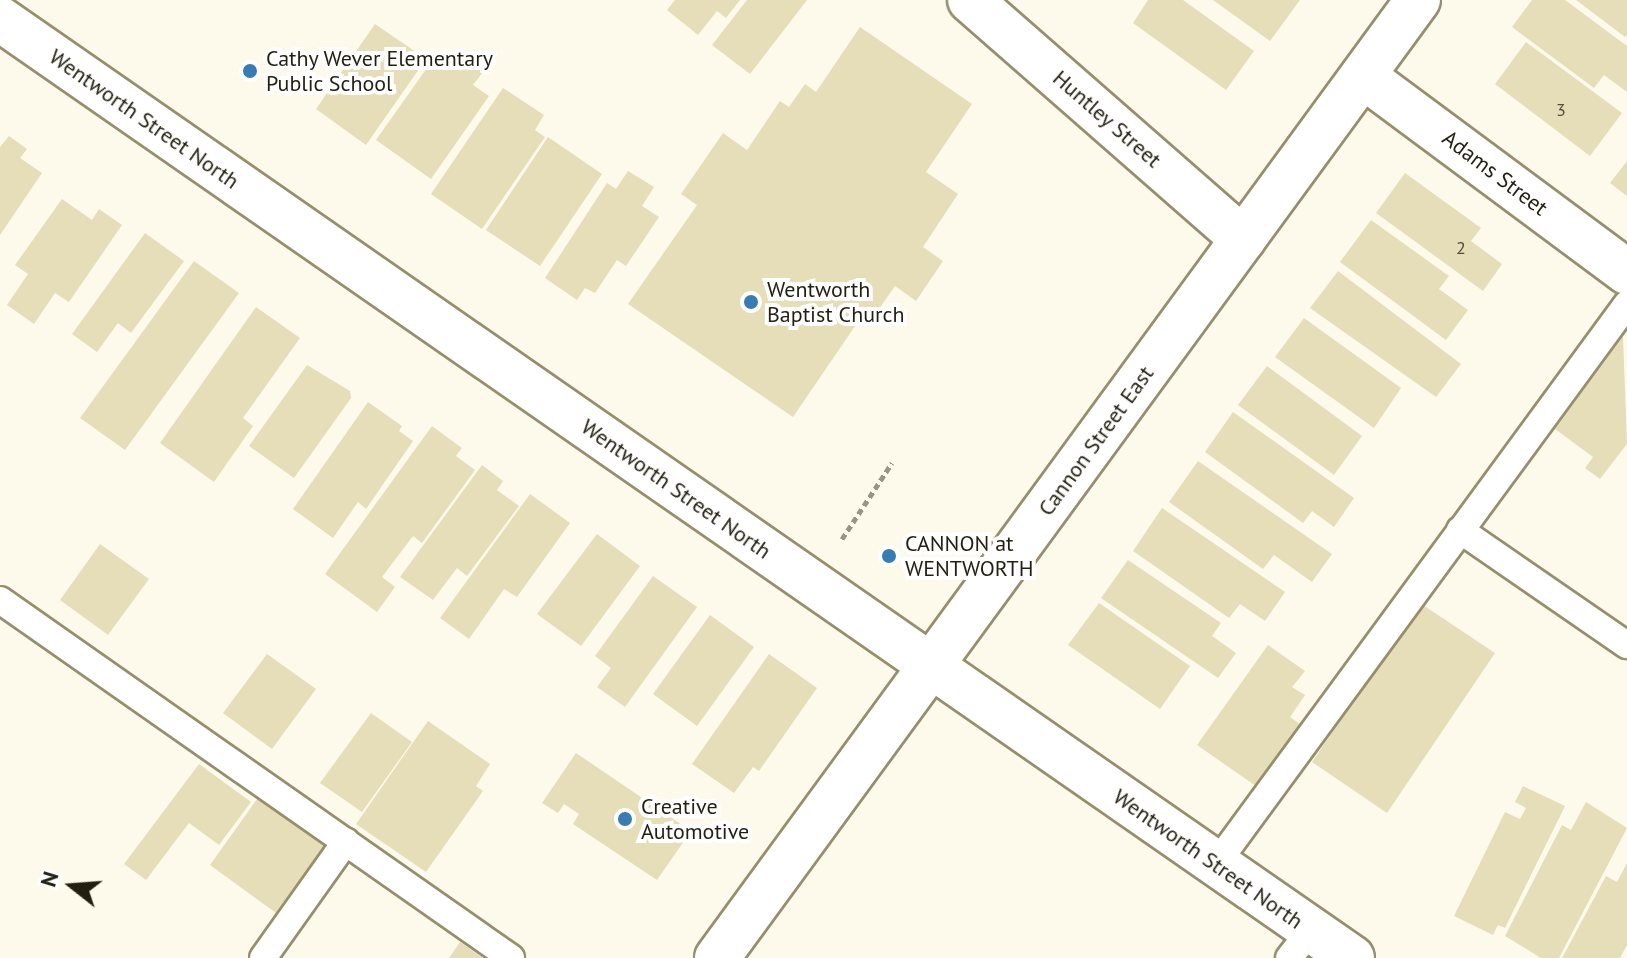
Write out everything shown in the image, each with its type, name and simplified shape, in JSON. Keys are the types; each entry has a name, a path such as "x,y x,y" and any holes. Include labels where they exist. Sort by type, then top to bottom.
{"main road":[{"name":"Huntley Street","path":"970,0 1243,239"},
{"name":"Cannon Street East","path":"717,958 1418,0"},
{"name":"Wentworth Street North","path":"0,19 1216,864 1300,944 1352,958"},
{"name":"Adams Street","path":"1363,76 1627,272"}],"lane":[{"path":"1216,864 1627,304"},
{"path":"1460,530 1627,645"},
{"path":"0,600 511,958"},
{"path":"263,958 346,841"}],"path":[{"path":"812,583 892,463"}],"building":[{"path":"675,0 740,0 726,18 717,11 698,35 667,10"},
{"path":"747,0 807,0 750,74 712,45"},
{"path":"1148,0 1183,0 1254,51 1226,90 1133,23"},
{"path":"1213,0 1300,0 1270,41"},
{"path":"1532,0 1565,0 1627,46 1627,92 1604,75 1594,88 1512,27"},
{"path":"1576,0 1627,0 1627,35 1625,37"},
{"path":"375,24 426,59 366,145 316,109"},
{"path":"860,27 972,104 926,172 958,194 923,247 943,261 916,301 895,286 874,316 866,310 793,417 628,304 697,205 681,194 723,133 747,150 780,101 789,107 805,84 816,92"},
{"path":"1526,42 1622,113 1590,156 1495,84"},
{"path":"460,55 483,72 473,85 489,96 431,179 376,140 434,58 451,70"},
{"path":"503,88 544,115 535,130 545,137 482,229 431,194"},
{"path":"9,136 27,149 20,158 42,173 0,235 0,147"},
{"path":"548,137 602,174 540,266 486,230"},
{"path":"1627,161 1627,196 1610,183"},
{"path":"628,171 654,187 642,206 659,217 626,266 617,260 595,293 585,288 577,300 545,278 607,183 616,189"},
{"path":"1405,173 1481,228 1471,241 1502,264 1483,291 1376,213"},
{"path":"62,199 92,220 99,209 122,225 69,302 55,293 34,324 7,305 28,274 15,265"},
{"path":"1371,220 1449,276 1439,289 1468,310 1446,340 1340,262"},
{"path":"145,233 184,261 131,333 118,323 97,352 72,334"},
{"path":"194,261 239,293 125,450 80,418"},
{"path":"1338,271 1461,364 1436,397 1310,308"},
{"path":"256,307 300,338 243,418 253,426 214,482 160,443"},
{"path":"1304,318 1401,388 1374,428 1275,357"},
{"path":"1623,336 1627,444 1600,479 1585,468 1593,457 1555,429"},
{"path":"307,365 350,391 351,398 294,478 249,446"},
{"path":"1267,366 1362,436 1334,475 1238,405"},
{"path":"368,402 402,426 399,431 413,441 366,509 358,502 333,538 293,509"},
{"path":"1233,412 1354,498 1334,527 1312,511 1303,523 1205,452"},
{"path":"432,426 462,448 456,456 475,470 422,543 413,536 382,577 395,587 377,612 325,574"},
{"path":"1198,461 1332,554 1312,582 1274,555 1263,569 1169,502"},
{"path":"482,465 503,481 497,490 519,506 467,576 457,568 433,600 400,577"},
{"path":"530,494 570,523 517,597 504,589 469,639 440,618"},
{"path":"1162,508 1285,592 1265,621 1240,604 1229,618 1133,551"},
{"path":"597,534 640,566 581,646 537,614"},
{"path":"100,544 149,579 108,635 60,600"},
{"path":"1128,560 1221,623 1212,636 1236,653 1218,678 1101,598"},
{"path":"653,576 697,607 625,707 597,687 611,668 595,656"},
{"path":"1099,603 1190,666 1160,709 1068,645"},
{"path":"1420,603 1495,653 1387,813 1312,762"},
{"path":"710,615 754,647 697,726 653,694"},
{"path":"1268,645 1305,671 1292,687 1305,695 1290,717 1307,729 1263,791 1197,745"},
{"path":"267,654 316,689 272,749 223,713"},
{"path":"769,654 817,688 759,771 753,767 734,793 692,764"},
{"path":"371,713 412,742 362,812 320,783"},
{"path":"428,721 490,764 476,786 483,791 426,872 356,824"},
{"name":"Creative Automotive","path":"576,753 691,831 657,880 573,824 579,814 564,804 558,813 542,803"},
{"path":"199,764 251,802 219,845 189,823 146,880 124,864"},
{"path":"1523,786 1565,806 1505,928 1498,925 1493,935 1454,916 1505,812 1520,819 1526,808 1515,802"},
{"path":"260,795 327,844 276,913 210,865"},
{"path":"1586,802 1627,828 1559,958 1541,958 1505,936 1562,825 1571,830"},
{"path":"1627,863 1627,945 1620,958 1562,958 1606,876 1617,882"},
{"path":"460,942 483,958 449,958"}],"place":[{"name":"Cathy Wever Elementary Public School","path":"250,71"},
{"name":"Wentworth Baptist Church","path":"751,302"},
{"name":"CANNON at WENTWORTH","path":"889,556"},
{"name":"Creative Automotive","path":"625,819"}]}
